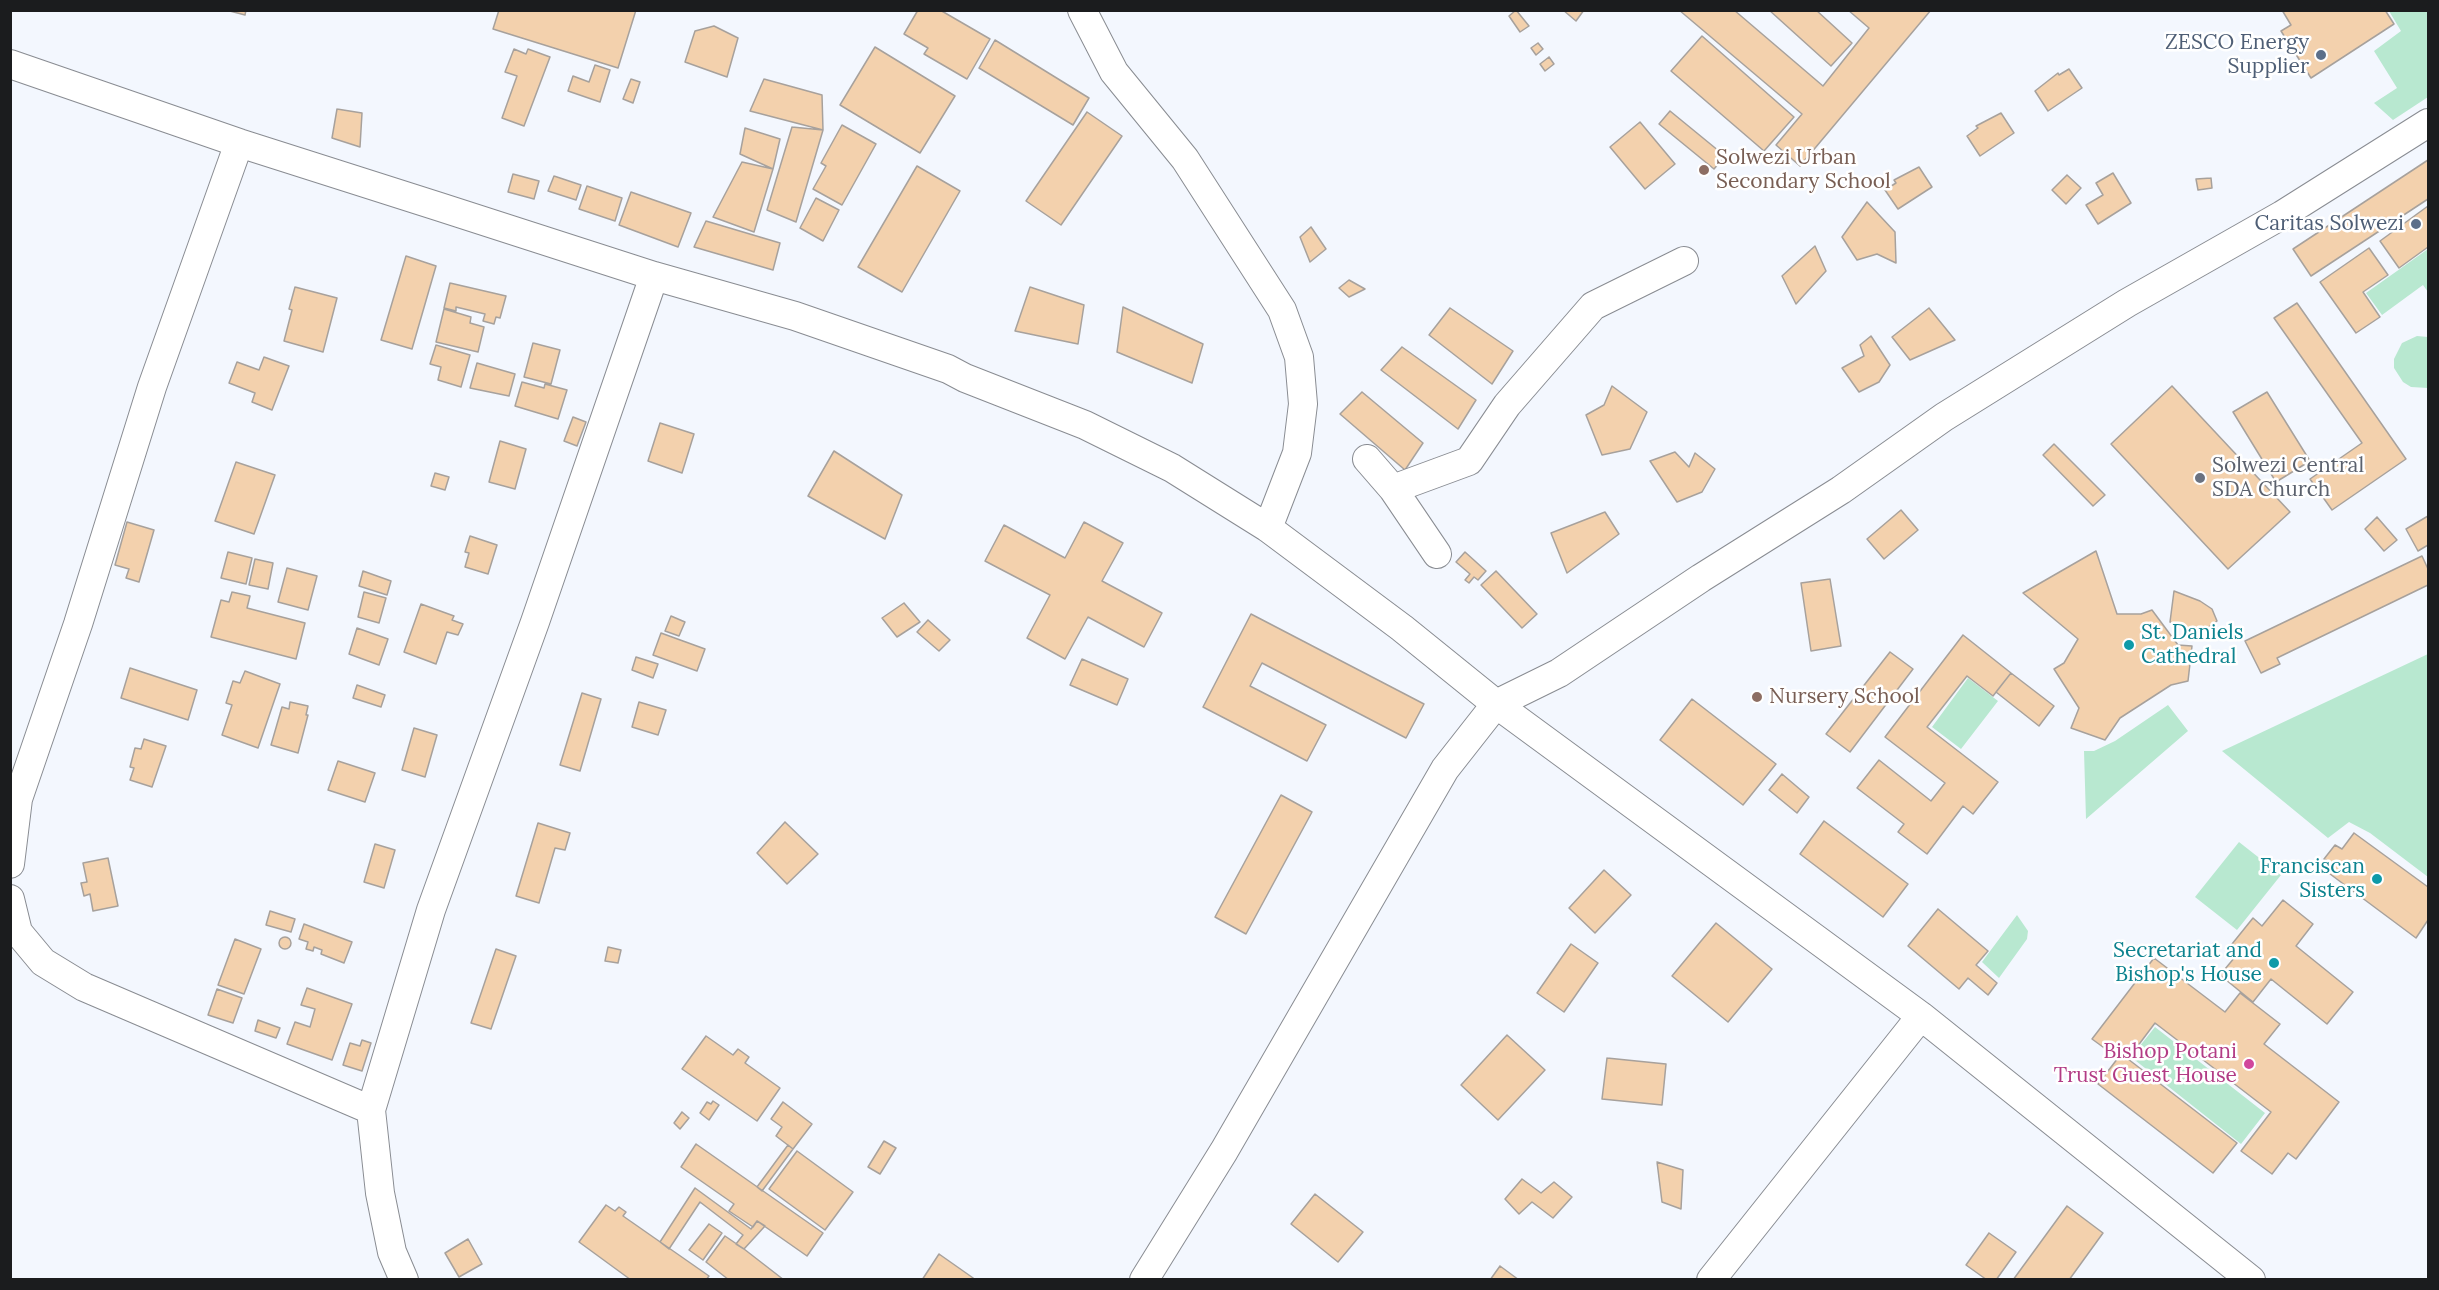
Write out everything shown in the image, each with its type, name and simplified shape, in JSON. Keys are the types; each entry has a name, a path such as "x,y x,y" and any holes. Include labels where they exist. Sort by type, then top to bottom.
{"street":[{"path":"1082,10 1114,72 1185,159 1282,310 1299,357 1303,404 1297,453 1268,528"},
{"path":"10,64 239,143 654,276 795,316 948,369 965,378 1085,425 1172,468 1268,528 1402,628 1496,704 1921,1016 2251,1280"},
{"path":"1144,1280 1224,1151 1445,769 1496,704 1559,673 1701,578 1841,490 1944,417 2127,303 2282,215 2428,123"},
{"path":"10,864 18,799 78,624 152,387 239,143"},
{"path":"1393,489 1469,461 1507,405 1593,306 1684,261"},
{"path":"404,1280 392,1252 380,1193 371,1110 431,910 535,622 654,276"},
{"path":"1367,459 1393,489 1437,554"},
{"path":"10,899 18,932 43,962 84,987 371,1110"},
{"path":"1711,1280 1921,1016"}],"green space":[{"path":"2389,11 2428,11 2428,97 2393,120 2374,103 2397,88 2374,51 2401,31"},
{"path":"2428,249 2428,292 2423,285 2382,315 2366,293"},
{"path":"2417,336 2428,337 2428,388 2411,387 2403,382 2394,368 2394,359 2402,343"},
{"path":"2428,654 2428,877 2370,833 2349,822 2328,838 2222,751"},
{"path":"1968,678 1998,701 1961,749 1932,727"},
{"path":"2168,705 2188,731 2086,819 2084,751 2094,751 2115,741"},
{"path":"2239,842 2281,875 2237,930 2195,897"},
{"path":"2017,915 2028,931 2027,939 1999,978 1982,962"},
{"path":"2155,1027 2265,1113 2241,1144 2131,1057"}],"building":[{"path":"226,10 246,10 245,15"},
{"path":"499,10 636,10 618,68 493,29"},
{"path":"918,10 940,10 990,39 967,79 924,54 928,48 904,34"},
{"path":"1516,10 1529,26 1520,32 1509,16"},
{"path":"1563,10 1584,10 1576,21"},
{"path":"1679,10 1734,10 1823,86 1869,28 1848,10 1931,10 1800,166 1776,145 1802,114"},
{"path":"1769,10 1816,10 1852,43 1831,66"},
{"name":"ZESCO Energy Supplier","path":"2282,10 2385,10 2394,24 2311,78 2281,31 2291,25"},
{"path":"714,26 738,38 727,77 685,62 695,31"},
{"path":"1702,36 1794,117 1764,151 1671,71"},
{"path":"995,40 1089,98 1073,125 979,68"},
{"path":"1538,43 1543,49 1536,55 1531,48"},
{"path":"875,47 955,96 920,153 840,105"},
{"path":"514,49 526,54 528,49 550,57 524,126 502,118 517,76 505,72"},
{"path":"1549,57 1554,64 1545,71 1540,64"},
{"path":"595,65 610,70 600,102 568,91 573,76 589,82"},
{"path":"2069,69 2082,88 2048,111 2035,91 2058,73 2059,75"},
{"path":"631,79 640,82 633,103 623,99"},
{"path":"764,79 822,95 823,130 750,111"},
{"path":"337,109 362,113 360,147 332,138"},
{"path":"1670,111 1725,156 1714,169 1659,124"},
{"path":"1087,112 1122,136 1061,225 1026,201"},
{"path":"2001,113 2014,133 1980,156 1967,136 1978,128 1976,126"},
{"path":"1640,122 1675,164 1645,189 1610,147"},
{"path":"842,125 876,144 842,205 813,189 826,166 821,163"},
{"path":"792,127 823,130 796,222 767,210"},
{"path":"745,128 780,139 773,169 740,154"},
{"path":"2428,160 2428,199 2311,276 2293,249"},
{"path":"742,162 773,169 754,232 713,217"},
{"path":"917,166 960,191 902,292 858,267"},
{"path":"1919,167 1932,187 1898,209 1885,190 1896,183 1894,180"},
{"path":"2113,173 2131,203 2098,224 2086,205 2103,195 2096,183"},
{"path":"513,174 539,181 534,199 508,192"},
{"path":"2067,175 2081,188 2066,204 2052,190"},
{"path":"554,176 581,185 576,200 548,191"},
{"path":"2211,178 2212,188 2198,190 2196,179"},
{"path":"587,186 622,198 615,221 579,209"},
{"path":"631,192 691,213 678,247 619,225"},
{"path":"816,198 839,210 823,241 800,228"},
{"path":"1867,202 1895,232 1896,263 1877,254 1857,260 1842,237"},
{"name":"Caritas Solwezi","path":"2428,206 2428,247 2399,268 2380,241"},
{"path":"706,221 780,243 773,270 694,247"},
{"path":"1311,227 1326,249 1310,262 1300,237"},
{"path":"1815,246 1826,271 1796,304 1782,276"},
{"path":"2369,248 2388,275 2363,292 2380,317 2356,333 2320,282"},
{"path":"406,256 436,266 412,349 381,340"},
{"path":"1349,280 1365,289 1349,297 1339,288"},
{"path":"450,283 506,296 500,318 496,317 494,324 483,321 485,314 456,307 456,311 444,308"},
{"path":"295,287 337,298 323,352 284,341"},
{"path":"1030,287 1084,305 1078,344 1015,331"},
{"path":"2297,303 2406,459 2332,510 2310,479 2362,443 2274,318"},
{"path":"1123,307 1203,344 1192,383 1117,352"},
{"path":"1450,308 1513,351 1492,384 1429,335"},
{"path":"1929,308 1955,340 1910,360 1892,337"},
{"path":"444,309 471,317 470,323 484,327 478,352 436,342"},
{"path":"1871,336 1890,365 1879,382 1859,392 1842,368 1864,356 1860,345"},
{"path":"533,343 560,350 551,384 524,377"},
{"path":"436,345 470,355 461,387 438,380 441,367 430,364"},
{"path":"1402,347 1476,400 1458,429 1381,370"},
{"path":"264,357 289,366 272,410 252,402 255,393 229,383 237,362 259,370"},
{"path":"477,363 515,374 509,396 470,388"},
{"path":"522,382 544,388 545,384 567,390 558,419 515,406"},
{"path":"1612,386 1647,412 1630,449 1602,455 1586,415 1604,405"},
{"name":"Solwezi Central SDA Church","path":"2172,386 2290,512 2228,569 2111,444"},
{"path":"1362,392 1423,443 1405,470 1340,414"},
{"path":"2267,392 2310,461 2276,482 2233,412"},
{"path":"573,417 586,422 577,446 564,441"},
{"path":"660,423 694,434 682,473 648,461"},
{"path":"500,441 526,449 515,489 489,482"},
{"path":"2054,444 2105,495 2093,506 2043,455"},
{"path":"834,451 902,495 885,539 808,496"},
{"path":"1675,452 1689,467 1695,453 1715,469 1702,492 1677,502 1650,461"},
{"path":"236,462 275,475 254,534 215,521"},
{"path":"435,473 449,477 445,490 431,486"},
{"path":"1901,510 1918,530 1884,559 1867,539"},
{"path":"1605,512 1619,534 1567,573 1551,533"},
{"path":"2428,516 2428,545 2418,551 2406,529"},
{"path":"2377,517 2397,540 2384,551 2365,529"},
{"path":"127,522 154,530 139,582 126,578 129,569 115,565"},
{"path":"1084,522 1123,543 1102,581 1162,613 1144,647 1088,617 1065,659 1027,638 1050,595 985,561 1004,525 1065,558"},
{"path":"470,536 497,545 488,574 465,567 469,553 465,552"},
{"name":"St. Daniels Cathedral","path":"2096,551 2117,614 2141,614 2152,610 2178,645 2192,646 2188,681 2171,685 2120,718 2105,740 2071,728 2079,708 2054,669 2064,663 2078,639 2023,593"},
{"path":"228,552 252,558 246,584 221,578"},
{"path":"1465,552 1486,571 1478,580 1474,577 1469,583 1465,580 1470,574 1456,562"},
{"path":"2422,556 2428,569 2428,585 2277,658 2280,664 2261,673 2245,641"},
{"path":"255,559 273,563 268,589 249,585"},
{"path":"287,568 317,576 308,610 278,602"},
{"path":"363,571 391,581 387,595 359,586"},
{"path":"1496,571 1537,614 1522,628 1481,585"},
{"path":"1830,579 1841,646 1811,651 1801,583"},
{"path":"2174,591 2200,601 2212,609 2217,621 2199,634 2170,622"},
{"path":"232,592 250,596 247,608 305,623 296,659 211,637 221,600 229,602"},
{"path":"364,592 386,598 379,623 358,617"},
{"path":"904,603 920,622 897,637 882,618"},
{"path":"421,604 454,616 452,620 463,624 458,635 447,632 436,664 404,652"},
{"path":"1251,614 1424,704 1406,738 1262,663 1250,686 1326,725 1307,761 1203,707"},
{"path":"671,616 685,622 679,636 665,631"},
{"path":"928,620 950,640 939,651 917,632"},
{"path":"357,628 388,639 379,665 349,654"},
{"path":"661,633 705,649 697,671 653,655"},
{"path":"1963,635 2011,673 1993,696 1967,676 1927,727 1998,782 1973,814 1963,806 1927,854 1898,832 1904,824 1857,788 1879,760 1931,801 1945,783 1885,737"},
{"path":"1890,652 1913,669 1850,752 1826,734"},
{"path":"636,657 658,664 653,678 632,670"},
{"path":"1082,659 1128,679 1117,705 1070,685"},
{"path":"130,668 197,690 188,720 121,698"},
{"path":"245,671 280,684 258,748 222,735 232,705 226,703 233,681 240,683"},
{"path":"2011,673 2054,706 2039,726 1996,692"},
{"path":"357,685 385,695 381,707 353,698"},
{"path":"582,693 601,699 580,771 560,765"},
{"path":"1692,699 1776,764 1743,805 1660,740"},
{"path":"290,702 308,706 306,715 308,715 298,753 271,745 282,707 289,709"},
{"path":"639,702 666,710 658,735 632,727"},
{"path":"414,728 437,735 425,777 402,770"},
{"path":"144,739 166,746 152,787 130,780 134,768 130,767 135,748 141,749"},
{"path":"338,761 375,773 365,802 328,790"},
{"path":"1782,774 1809,797 1797,813 1769,790"},
{"path":"1281,795 1312,812 1246,934 1215,917"},
{"path":"1824,821 1908,884 1883,917 1800,854"},
{"path":"785,822 818,854 787,884 757,853"},
{"path":"538,823 570,833 565,850 555,848 539,903 516,896"},
{"name":"Franciscan Sisters","path":"2354,833 2428,887 2428,920 2416,938 2326,871 2332,864 2324,859 2335,845 2342,849"},
{"path":"375,844 395,850 384,888 364,882"},
{"path":"108,858 118,906 93,911 90,894 84,896 81,883 87,882 83,863"},
{"path":"1604,870 1631,895 1595,933 1569,908"},
{"name":"Secretariat and Bishop's House","path":"2283,900 2313,924 2296,946 2353,992 2327,1024 2271,979 2253,1002 2220,975 2240,951 2232,944 2253,918 2262,926"},
{"path":"1938,909 1988,951 1976,965 1997,983 1988,995 1968,978 1959,989 1908,946"},
{"path":"270,911 295,919 291,932 266,925"},
{"path":"1716,923 1772,969 1728,1022 1672,976"},
{"path":"304,924 352,942 344,963 321,954 322,950 314,947 313,951 306,949 308,942 299,939"},
{"path":"287,937 291,943 287,949 283,949 279,941"},
{"path":"235,939 261,949 244,994 218,985"},
{"path":"1571,944 1598,963 1564,1012 1537,993"},
{"path":"608,947 621,950 618,963 605,961"},
{"path":"496,949 516,956 491,1029 471,1023"},
{"name":"Bishop Potani Trust Guest House","path":"2154,958 2225,1012 2240,993 2280,1024 2264,1044 2339,1102 2296,1159 2288,1153 2272,1174 2241,1151 2271,1112 2155,1023 2128,1059 2237,1143 2213,1173 2098,1084 2118,1058 2092,1039"},
{"path":"307,988 352,1004 332,1060 287,1044 295,1022 310,1027 315,1009 301,1005"},
{"path":"217,989 242,998 233,1023 208,1015"},
{"path":"258,1020 280,1028 276,1038 255,1031"},
{"path":"1507,1035 1545,1070 1498,1120 1461,1085"},
{"path":"706,1036 733,1055 738,1049 749,1057 745,1063 780,1088 757,1121 682,1069"},
{"path":"362,1040 371,1043 362,1071 343,1065 350,1043 360,1046"},
{"path":"1607,1058 1666,1064 1662,1105 1602,1099"},
{"path":"713,1101 719,1105 709,1120 700,1113 707,1102 711,1104"},
{"path":"783,1102 812,1124 793,1149 776,1136 782,1127 771,1119"},
{"path":"682,1112 689,1118 680,1129 674,1123"},
{"path":"884,1141 896,1148 880,1174 868,1167"},
{"path":"696,1144 823,1233 807,1256 757,1221 753,1227 729,1211 734,1204 681,1167"},
{"path":"788,1145 793,1149 762,1191 757,1187"},
{"path":"797,1151 853,1192 825,1230 769,1189"},
{"path":"1657,1162 1683,1170 1681,1209 1662,1202"},
{"path":"1522,1179 1541,1193 1554,1182 1572,1197 1553,1218 1532,1202 1519,1214 1505,1199"},
{"path":"695,1188 751,1229 757,1221 765,1226 744,1249 736,1244 743,1235 700,1202 669,1249 660,1242"},
{"path":"1315,1194 1363,1232 1338,1262 1291,1224"},
{"path":"606,1205 615,1211 619,1207 626,1212 623,1216 709,1276 706,1280 631,1280 579,1242"},
{"path":"2067,1206 2103,1233 2069,1280 2013,1280"},
{"path":"709,1224 722,1233 703,1260 689,1250"},
{"path":"1989,1233 2016,1252 1996,1280 1987,1280 1966,1265"},
{"path":"725,1236 784,1280 729,1280 706,1262"},
{"path":"468,1239 482,1264 459,1277 445,1253"},
{"path":"939,1254 976,1280 922,1280"},
{"path":"1500,1266 1519,1280 1490,1280"}],"place":[{"name":"ZESCO Energy Supplier","path":"2321,55"},
{"name":"Solwezi Urban Secondary School","path":"1704,170"},
{"name":"Caritas Solwezi","path":"2416,224"},
{"name":"Solwezi Central SDA Church","path":"2200,478"},
{"name":"St. Daniels Cathedral","path":"2129,645"},
{"name":"Nursery School","path":"1757,697"},
{"name":"Franciscan Sisters","path":"2377,879"},
{"name":"Secretariat and Bishop's House","path":"2274,963"},
{"name":"Bishop Potani Trust Guest House","path":"2249,1064"}]}
